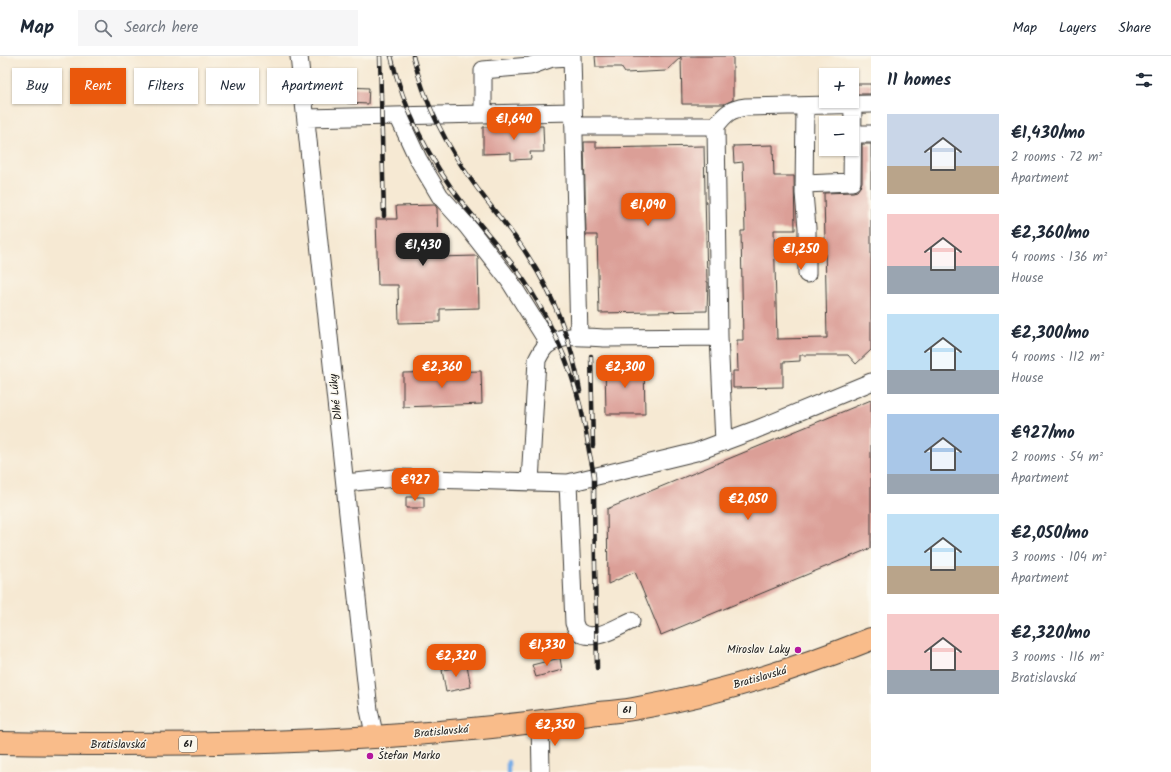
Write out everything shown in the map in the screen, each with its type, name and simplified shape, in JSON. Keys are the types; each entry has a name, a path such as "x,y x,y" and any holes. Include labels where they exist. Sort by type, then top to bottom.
{"main road":[{"name":"Bratislavská","path":"0,743 112,745 302,741 375,738 540,722 632,709 698,695 784,671 830,656 871,639"}],"street":[{"name":"Dlhé Lúky","path":"299,56 369,710 375,738"},
{"path":"483,114 483,70 530,66 552,58 572,57 579,336"},
{"path":"859,104 871,104"},
{"path":"724,442 719,337 716,126 725,114 736,108 819,105"},
{"path":"805,106 804,184 807,228 807,274"},
{"path":"306,118 483,114 716,126"},
{"path":"398,116 418,159 440,196 467,226 509,280 549,344"},
{"path":"859,134 871,134"},
{"path":"804,184 852,182 853,156"},
{"path":"530,482 537,360 545,347 553,341 574,336 597,338 719,337"},
{"path":"345,483 395,478 568,483 696,452 871,382"},
{"path":"568,483 574,623 579,631 589,637 596,636 631,622"},
{"path":"540,722 541,772"}],"building":[{"path":"595,56 733,56 733,100 724,104 682,104 681,57 666,71 625,73 621,67 596,67"},
{"path":"859,84 871,84 871,94 859,94"},
{"path":"357,87 369,88 368,104 357,103"},
{"path":"543,126 544,152 530,152 531,159 511,160 511,153 483,154 483,127"},
{"path":"584,142 596,142 596,148 704,146 708,282 707,311 599,313 597,235 586,235"},
{"path":"862,144 871,144 871,350 856,364 848,355 800,355 800,361 783,362 783,387 733,388 733,371 738,371 737,340 743,340 741,231 745,231 743,162 734,163 733,146 773,145 774,176 794,176 795,230 774,230 777,339 827,338 824,193 857,191 862,182"},
{"path":"435,205 437,208 438,257 478,257 479,308 440,309 440,322 399,323 398,285 378,285 376,219 397,219 396,206"},
{"path":"644,363 645,414 606,414 605,364"},
{"path":"481,371 482,404 403,407 403,373"},
{"path":"871,400 871,548 661,635 635,572 608,584 607,509"},
{"path":"406,497 424,497 424,508 406,508"},
{"path":"560,658 562,670 536,677 532,665"},
{"path":"467,665 471,687 446,692 442,670"}],"waterway":[{"path":"508,762 508,772"}],"railway":[{"path":"380,56 384,216"},
{"path":"391,56 403,96 429,153 464,205 529,288 556,336 577,392 594,477 597,668"},
{"path":"413,56 431,109 456,158 522,247 546,287 561,320 567,338 577,373 580,391"},
{"path":"591,356 593,446"}],"place":[{"name":"Miroslav Laky","path":"798,650"},
{"name":"Štefan Marko","path":"370,756"}]}
